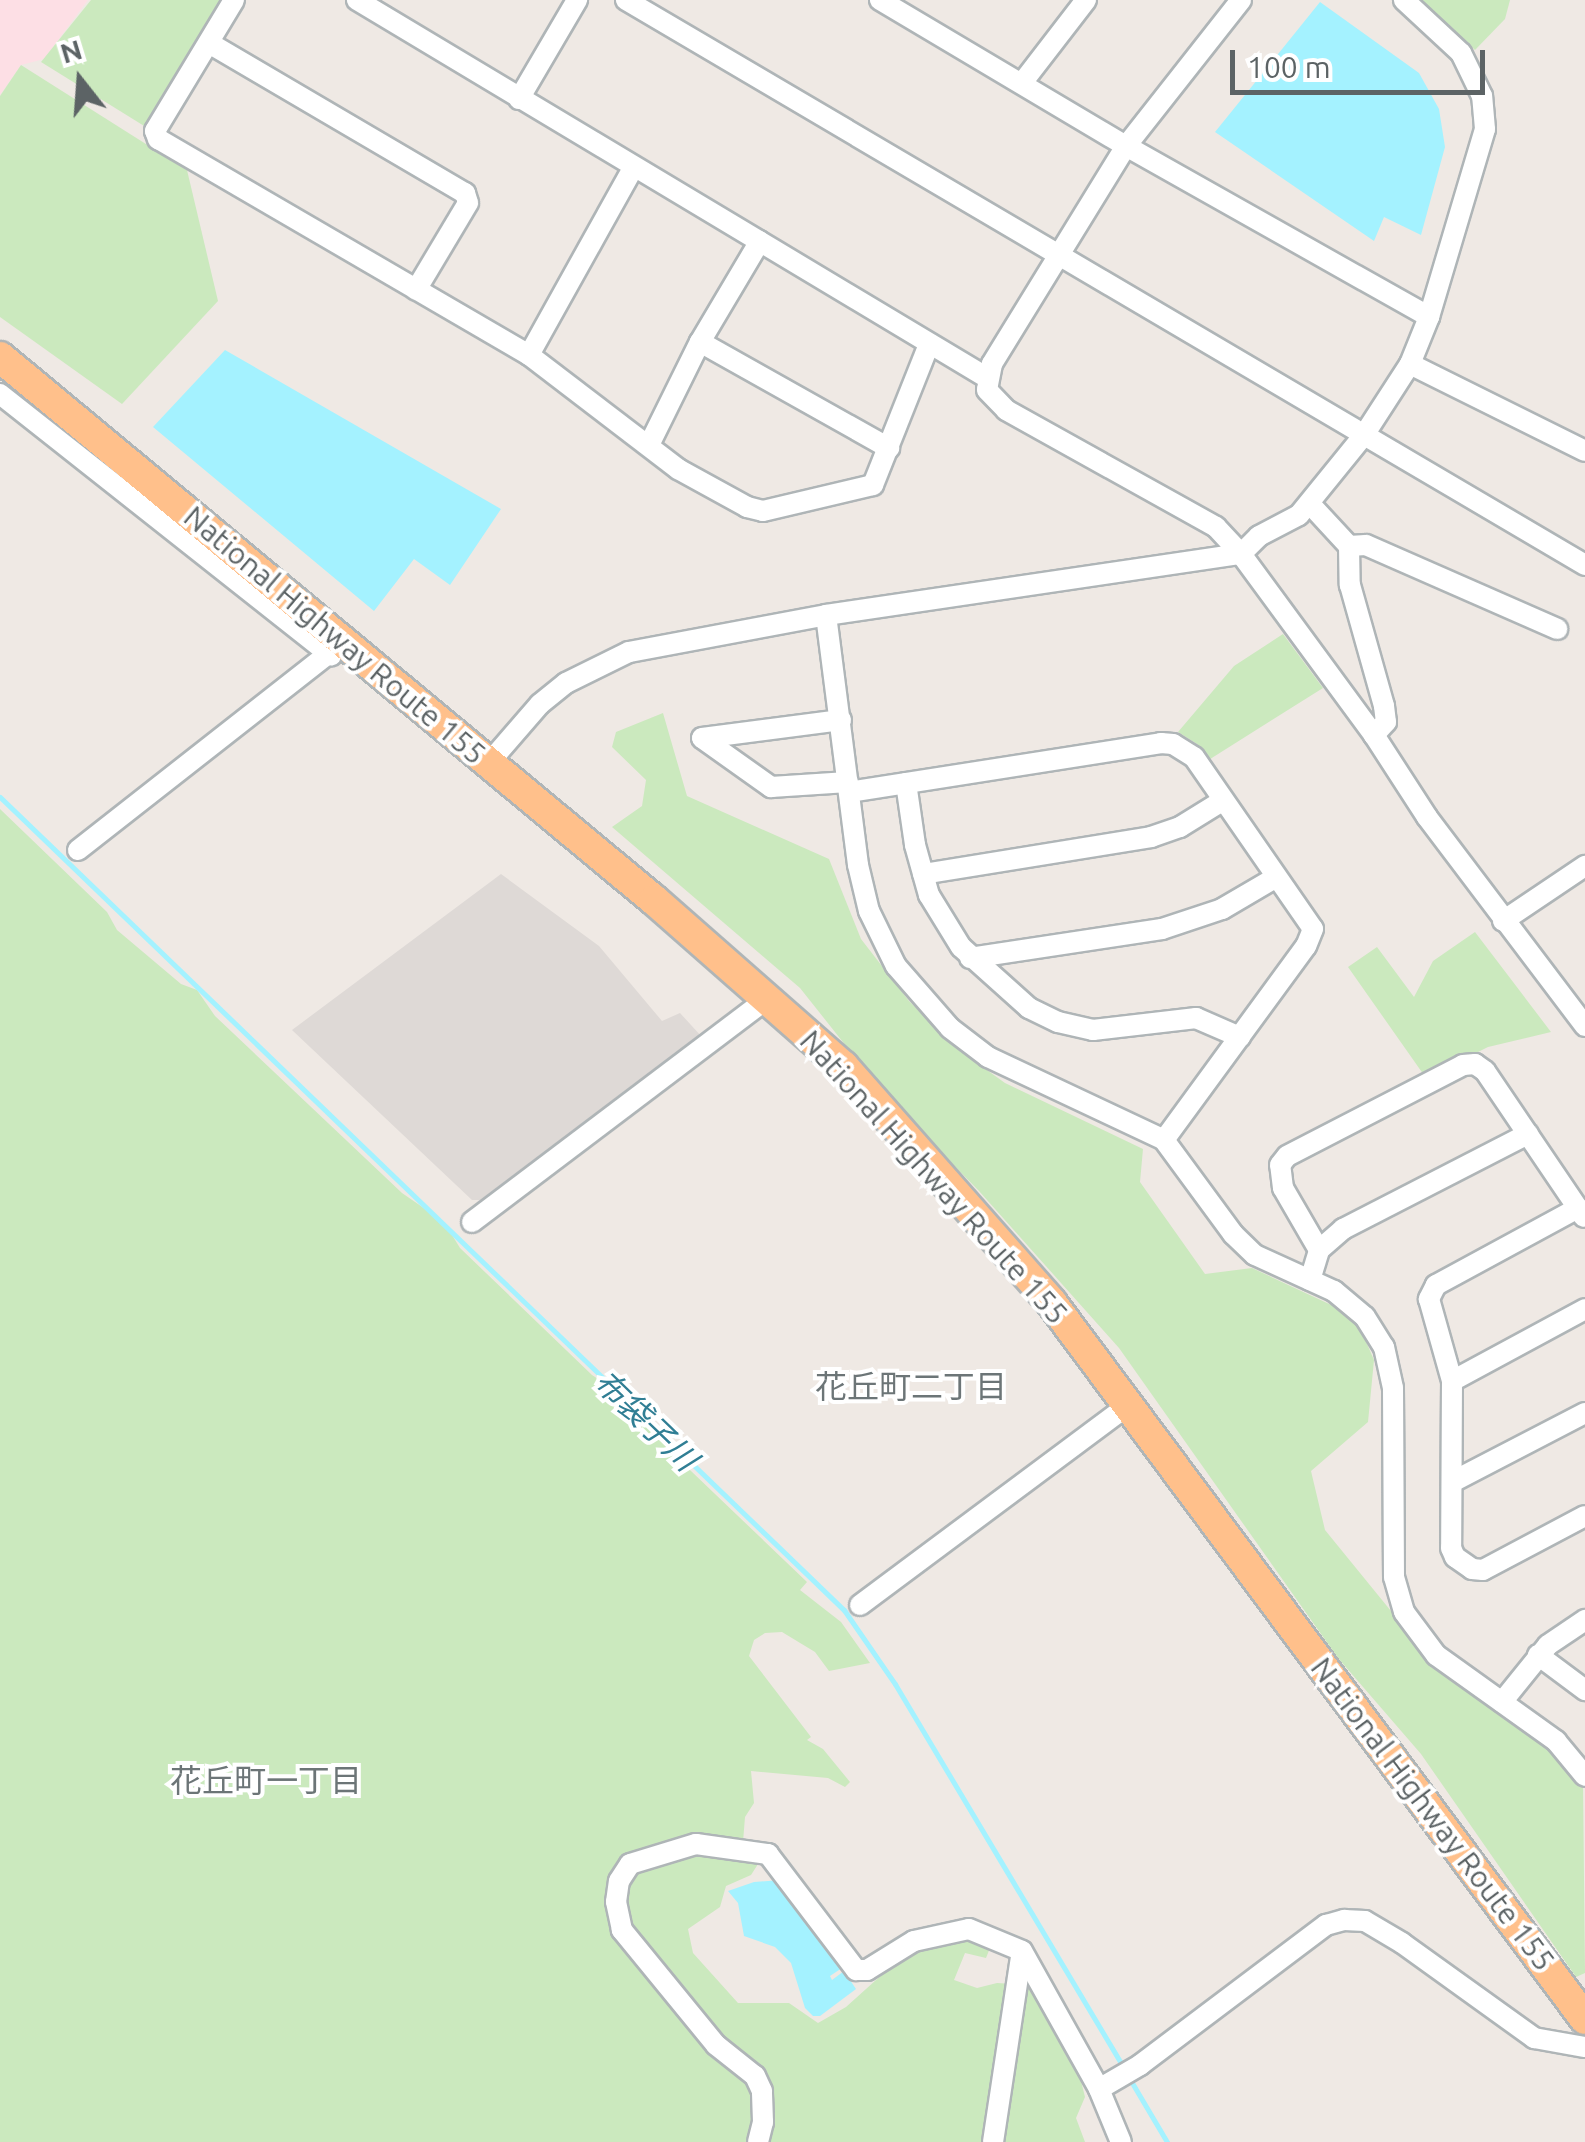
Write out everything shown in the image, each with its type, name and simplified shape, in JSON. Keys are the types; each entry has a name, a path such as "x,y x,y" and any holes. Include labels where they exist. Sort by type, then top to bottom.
{"highway":[{"name":"National Highway Route 155","path":"0,358 337,648 488,764 768,998 842,1066 1051,1302 1585,2019"}],"street":[{"path":"234,0 155,131 158,138 529,356 690,476 763,511 868,490 929,344"},
{"path":"357,0 986,378 994,402 1216,527 1241,554 1504,921 1585,1026"},
{"path":"519,99 577,0"},
{"path":"626,0 1585,565"},
{"path":"880,0 1126,146 1430,317"},
{"path":"1022,83 1086,0"},
{"path":"986,378 1126,146 1242,0"},
{"path":"488,764 540,704 596,664 666,642 1241,554 1259,536 1312,504 1364,435 1410,364 1430,317 1479,153 1486,113 1462,54 1404,0"},
{"path":"209,43 465,193 468,203 416,290"},
{"path":"529,356 633,168"},
{"path":"649,445 700,342 760,241"},
{"path":"700,342 888,448"},
{"path":"1410,364 1585,451"},
{"path":"0,394 337,648 78,850"},
{"path":"1312,504 1349,546 1350,585 1384,706 1386,722 1374,736"},
{"path":"1349,546 1366,545 1557,628"},
{"path":"826,615 869,910 896,966 932,1011 1008,1068 1164,1140 1233,1234 1268,1263 1334,1291 1365,1317 1384,1347 1394,1402 1394,1576 1404,1612 1436,1656 1561,1746 1585,1776"},
{"path":"841,720 702,738 771,787 906,783 1161,743 1194,757 1313,929 1306,946 1164,1140"},
{"path":"906,783 929,896 970,958 1029,1008 1058,1022 1093,1030 1196,1018 1240,1037"},
{"path":"923,874 1150,838 1180,827 1222,801"},
{"path":"1504,921 1585,866"},
{"path":"970,958 1162,930 1222,909 1275,878"},
{"path":"472,1222 768,998"},
{"path":"1319,1250 1284,1188 1280,1165 1286,1156 1462,1065 1476,1064 1485,1071 1582,1213 1436,1285 1429,1303 1452,1382 1451,1548 1460,1564 1483,1570 1585,1516"},
{"path":"1310,1280 1319,1250 1343,1230 1528,1134"},
{"path":"1452,1382 1585,1309"},
{"path":"860,1605 1128,1405"},
{"path":"1452,1482 1585,1413"},
{"path":"1502,1702 1559,1634 1585,1620"},
{"path":"1538,1655 1585,1690"},
{"path":"758,2142 764,2122 762,2091 754,2076 716,2045 622,1930 616,1902 619,1880 630,1864 696,1844 768,1854 856,1970 866,1970 914,1941 969,1929 1022,1951 1103,2087 1121,2142"},
{"path":"1103,2087 1140,2066 1326,1925 1344,1920 1365,1921 1402,1942 1534,2038 1585,2047"},
{"path":"994,2142 1022,1951"}],"shaded area":[{"path":"0,0 88,0 44,59 21,65 0,95"},
{"path":"501,874 599,946 662,1021 680,1013 702,1037 485,1200 472,1200 292,1030"}],"green space":[{"path":"91,0 222,0 149,129 41,62"},
{"path":"1420,0 1510,0 1505,19 1475,50"},
{"path":"21,65 187,170 218,301 122,404 0,317 0,96"},
{"path":"1283,634 1323,688 1207,761 1197,744 1178,732 1234,666"},
{"path":"663,713 687,796 829,859 861,939 909,1001 959,1050 1005,1083 1143,1149 1140,1182 1205,1274 1252,1268 1355,1316 1374,1360 1368,1422 1311,1471 1325,1530 1404,1627 1547,1745 1583,1783 1585,1973 1576,1977 1421,1754 1338,1658 1119,1348 979,1191 885,1095 800,988 612,827 642,806 646,780 612,747 616,732"},
{"path":"0,809 107,912 117,930 181,984 197,990 215,1016 402,1193 444,1222 460,1248 592,1375 645,1410 668,1449 807,1582 800,1590 841,1622 870,1663 829,1671 815,1652 782,1632 765,1633 754,1640 749,1656 811,1737 807,1740 823,1749 850,1782 845,1787 828,1778 751,1771 754,1803 745,1817 743,1842 629,1858 613,1914 757,2088 752,2142 0,2142"},
{"path":"1475,932 1551,1032 1488,1047 1426,1078 1348,967 1377,947 1414,997 1433,961"},
{"path":"698,1851 760,1861 751,1875 726,1886 720,1907 688,1929 693,1953 738,2003 789,2003 818,2023 846,2007 886,1971 919,1950 945,1941 992,1943 986,1958 965,1953 954,1980 977,1988 997,1983 1033,1985 1078,2069 1085,2097 1076,2118 1085,2142 764,2142 768,2094 627,1924 624,1903 634,1867"}],"water":[{"path":"1320,2 1419,73 1439,109 1445,147 1421,235 1384,217 1374,241 1215,132"},
{"path":"225,350 501,509 450,585 414,559 374,611 153,427"},
{"path":"780,1880 842,1968 830,1976 832,1980 844,1971 856,1989 820,2016 813,2016 805,2008 791,1963 775,1947 744,1936 738,1903 728,1891 754,1882"}],"waterway":[{"name":"布袋子川","path":"0,797 844,1610 895,1684 1123,2067"},
{"name":"布袋子川","path":"1128,2076 1167,2142"}],"district":[{"name":"花丘町二丁目","path":"911,1386"},
{"name":"花丘町一丁目","path":"266,1780"}]}
